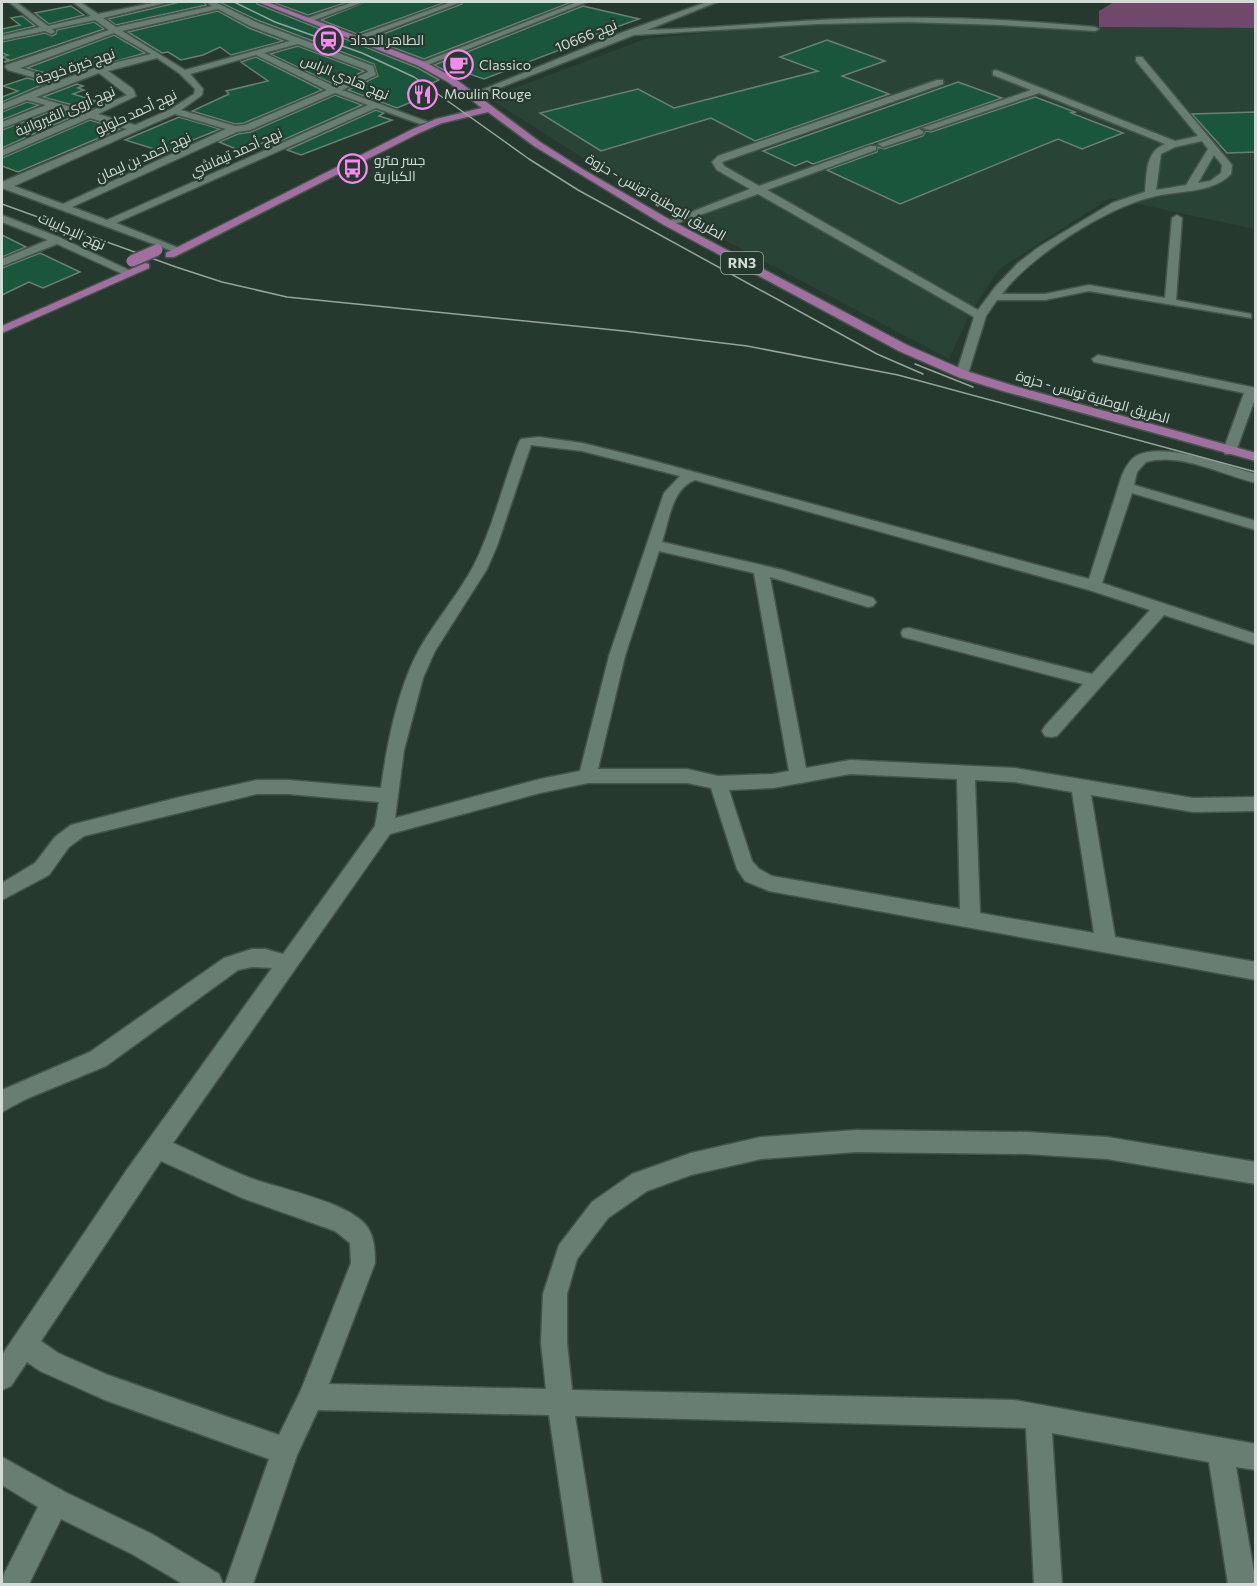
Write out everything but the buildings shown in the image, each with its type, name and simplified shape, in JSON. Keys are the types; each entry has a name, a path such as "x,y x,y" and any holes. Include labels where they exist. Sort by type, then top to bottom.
{"main road":[{"name":"الطريق الوطنية تونس - حزوة","path":"261,2 422,63 451,81 464,102 488,109 581,172 668,223 858,326 962,374 1256,457"},
{"path":"2,320 117,268 145,266 168,250 464,102"},
{"path":"2,330 416,131 439,121 488,109"}],"street":[{"path":"12,2 69,46"},
{"name":"نهج أحمد حلولو","path":"3,186 174,111 198,95 199,89 196,84 183,73 76,2"},
{"path":"3,36 154,2 165,2"},
{"path":"210,2 253,24 298,41"},
{"path":"306,20 359,2"},
{"path":"357,38 457,2"},
{"path":"422,63 583,2"},
{"name":"نهج 10666","path":"464,102 629,33 712,2"},
{"path":"11,68 115,30 218,7"},
{"path":"629,33 877,20 1051,24 1095,28"},
{"path":"183,73 298,41"},
{"name":"نهج أحمد بن ليمان","path":"62,208 235,129 247,128 373,73 370,68 298,41"},
{"name":"نهج هادي الراس","path":"258,53 335,90 423,122"},
{"name":"نهج خيرة خوجة","path":"2,107 100,69 158,55"},
{"path":"962,374 980,316 993,297 1022,265 1043,249 1116,205 1150,194 1214,183 1226,174 1227,165 1214,147 1139,59"},
{"path":"2,65 62,83"},
{"name":"نهج أروى القيروانية","path":"2,153 91,116 132,96 130,91 100,69"},
{"path":"996,73 1174,144"},
{"path":"940,82 721,158 717,162 720,168 980,316"},
{"path":"668,223 1038,90"},
{"path":"27,97 135,128"},
{"path":"2,125 54,105"},
{"name":"نهج أحمد تيفاشي","path":"106,224 376,105"},
{"path":"174,111 235,129"},
{"path":"2,112 21,117"},
{"path":"1150,194 1156,153 1161,148 1206,138"},
{"path":"1190,187 1214,147"},
{"path":"3,186 106,224 168,250"},
{"path":"1170,302 1177,218"},
{"name":"نهج الإجابيات","path":"4,221 57,240 117,268"},
{"path":"2,263 57,240"},
{"path":"993,297 1045,297 1096,288 1170,302 1251,311 1250,324 1256,327"},
{"path":"1098,359 1253,392 1230,451"},
{"path":"2,1377 157,1147 384,828 395,750 421,663 490,546 526,442 537,439 575,445 750,490 1094,586 1256,640"},
{"path":"1094,586 1127,487 1127,477 1141,459 1155,456 1172,457 1256,479"},
{"path":"588,776 620,647 671,493 683,480 695,476"},
{"path":"1127,487 1256,526"},
{"path":"655,545 761,570 868,602"},
{"path":"761,570 799,776"},
{"path":"1051,731 1160,609"},
{"path":"909,633 1095,681"},
{"path":"384,828 540,786 588,776 687,776 718,783 773,781 850,767 1015,775 1193,805 1256,804"},
{"path":"966,772 970,919"},
{"path":"718,783 744,864 752,875 769,883 1256,971"},
{"path":"1080,785 1106,944"},
{"path":"2,892 42,869 62,842 78,830 180,804 257,787 288,787 389,796"},
{"path":"2,1102 18,1092 98,1059 231,964 245,958 259,956 286,964"},
{"path":"588,1584 560,1404 554,1343 555,1294 567,1253 600,1210 639,1182 691,1164 761,1148 856,1141 1027,1143 1107,1148 1256,1173"},
{"path":"157,1147 252,1191 331,1218 352,1228 359,1236 363,1246 363,1263 311,1397 285,1451 239,1584"},
{"path":"24,1345 49,1362 105,1387 285,1451"},
{"path":"311,1397 1014,1413 1256,1457"},
{"path":"1038,1417 1048,1584"},
{"path":"1220,1450 1242,1584"},
{"path":"2,1470 55,1502 142,1544 209,1584"},
{"path":"14,1584 55,1502"}],"shaded area":[{"path":"1114,2 1255,2 1255,28 1099,27 1099,11"},
{"path":"917,20 1059,23 1099,27 1255,28 1255,229 1110,198 999,269 968,317 949,359 658,205 488,98 645,39 780,25"}],"tram line":[{"path":"234,2 275,22 362,53 414,77 529,159 578,190 877,354 923,374"},
{"path":"2,204 176,267 222,282 287,297 624,331 747,346 898,375 1256,472"},
{"path":"915,364 973,387"}],"place":[{"name":"الطاهر الحداد","path":"329,40"},
{"name":"Classico","path":"458,65"},
{"name":"Moulin Rouge","path":"423,94"},
{"name":"جسر مترو الكبارية","path":"353,168"}]}
